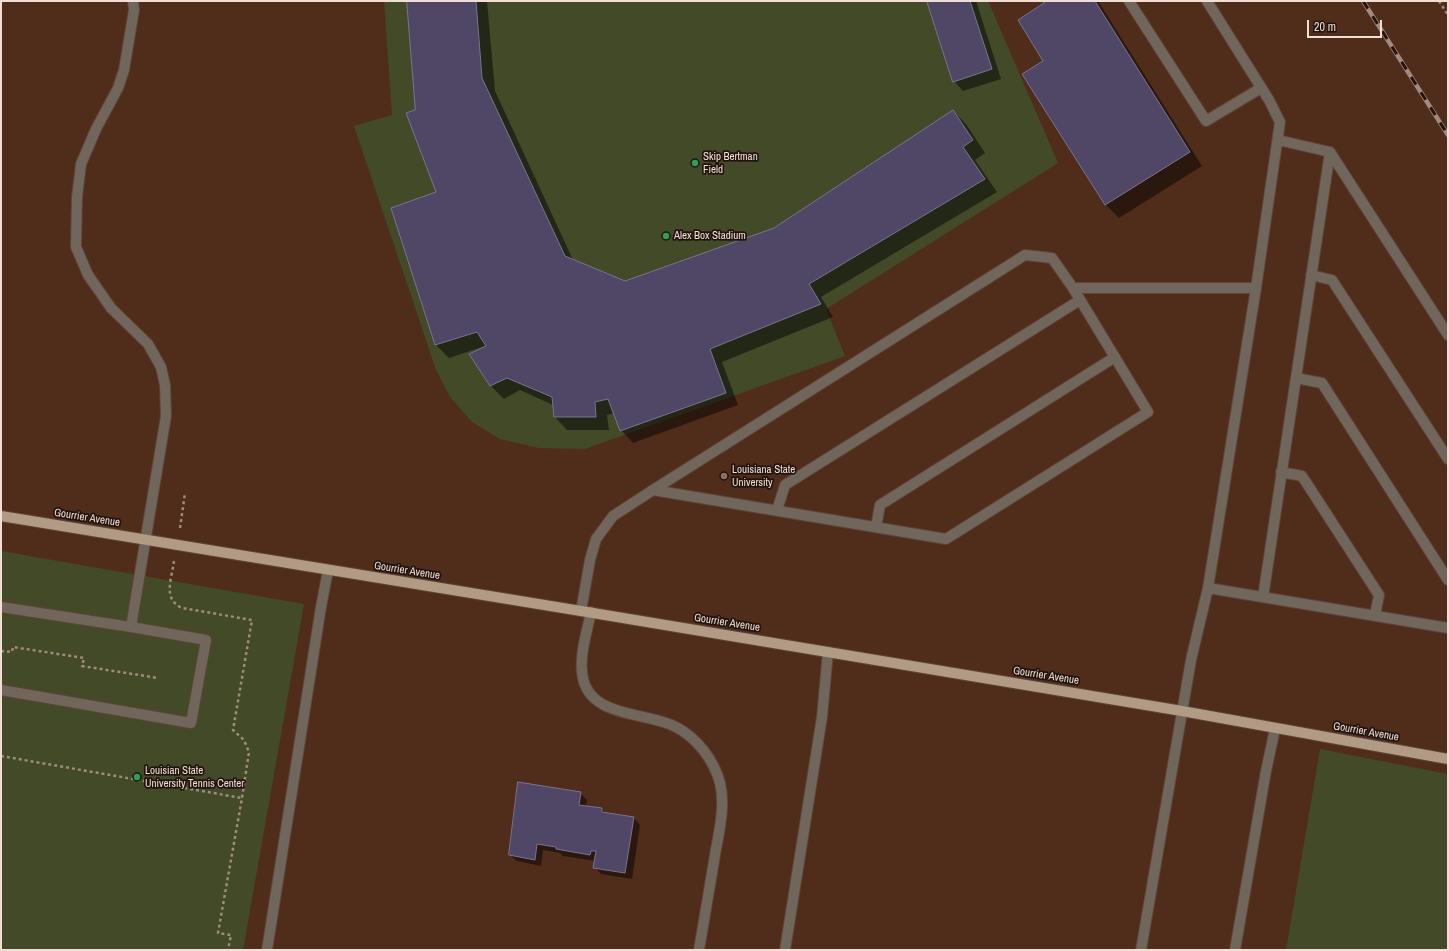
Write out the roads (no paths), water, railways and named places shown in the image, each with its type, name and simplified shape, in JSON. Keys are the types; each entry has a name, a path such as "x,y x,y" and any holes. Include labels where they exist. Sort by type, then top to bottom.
{"main road":[{"name":"Gourrier Avenue","path":"1,516 1182,711 1448,759"}],"lane":[{"path":"131,627 166,416 165,385 161,367 148,344 111,308 88,275 76,247 77,197 81,164 96,129 118,88 124,70 134,10 133,1"},
{"path":"1129,1 1206,121 1261,88"},
{"path":"1141,950 1191,660 1208,588 1256,288 1280,122 1261,88 1207,1"},
{"path":"1278,140 1330,152 1448,335"},
{"path":"1263,597 1330,152"},
{"path":"653,490 946,539 1148,412 1073,288 1052,258 1025,255 653,490 613,516 596,539 590,560 582,654 582,673 586,688 596,701 620,712 650,717 676,727 697,742 712,764 720,782 723,807 699,950"},
{"path":"1311,275 1332,280 1448,459"},
{"path":"1073,288 1256,288"},
{"path":"777,510 785,485 1080,300"},
{"path":"876,527 880,505 1114,357"},
{"path":"1296,378 1322,383 1448,580"},
{"path":"1281,472 1302,476 1379,595 1375,615"},
{"path":"267,950 320,608 328,570"},
{"path":"1208,588 1448,628"},
{"path":"1,607 206,640 191,723 1,690"},
{"path":"785,950 822,717 828,652"},
{"path":"1235,950 1266,771 1275,729"}],"railway":[{"path":"1363,1 1448,135"}],"place":[{"name":"Skip Bertman Field","path":"695,163"},
{"name":"Alex Box Stadium","path":"666,236"},
{"name":"Louisiana State University","path":"724,476"},
{"name":"Louisian State University Tennis Center","path":"137,777"}]}
